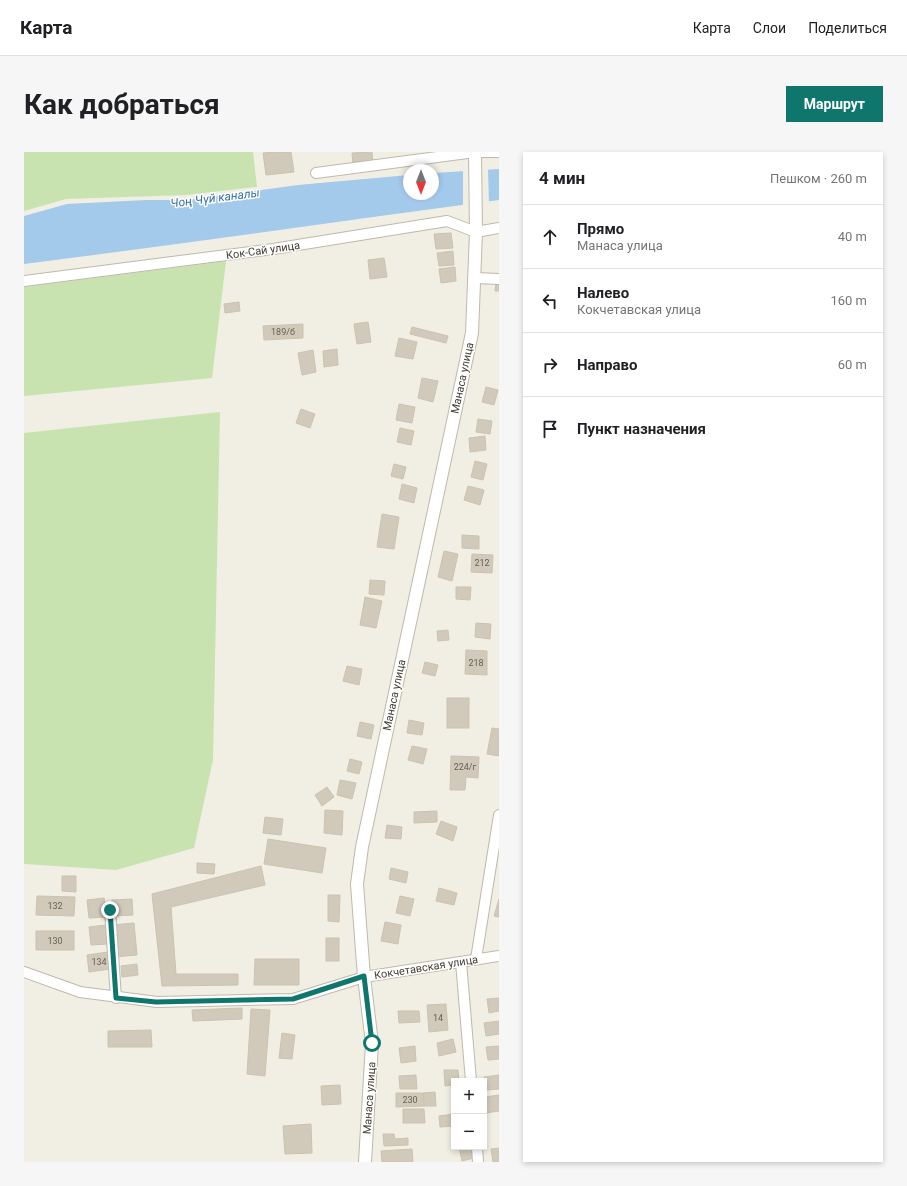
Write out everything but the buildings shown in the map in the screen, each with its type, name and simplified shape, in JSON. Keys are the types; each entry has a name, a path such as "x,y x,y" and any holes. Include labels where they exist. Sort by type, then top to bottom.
{"street":[{"path":"316,173 498,152"},
{"name":"Манаса улица","path":"365,1162 372,1043 364,976 357,884 362,847 472,332 476,232 475,155"},
{"name":"Кок-Сай улица","path":"24,280 273,249 447,221 476,232"},
{"path":"476,232 499,228"},
{"path":"475,278 499,279"},
{"path":"476,959 499,815"},
{"path":"110,910 116,998"},
{"name":"Кокчетавская улица","path":"24,972 80,992 116,998 156,1002 293,999 364,976 499,956"},
{"path":"461,962 471,1078"},
{"path":"477,1150 478,1162"}],"green space":[{"path":"24,152 253,152 257,187 186,195 66,199 24,211"},
{"path":"226,261 212,378 24,396 24,287"},
{"path":"220,412 213,760 194,848 116,870 24,864 24,433"}],"water":[{"name":"Чоң Чүй каналы","path":"499,169 499,200 24,264 24,216 67,204 146,200 187,200 298,185 403,176 403,200 439,200 439,173"}],"pier":[{"path":"488,168 489,204 463,207 463,169"}],"route":[{"path":"110,910 116,998 156,1002 293,999 364,976 372,1043"}]}
